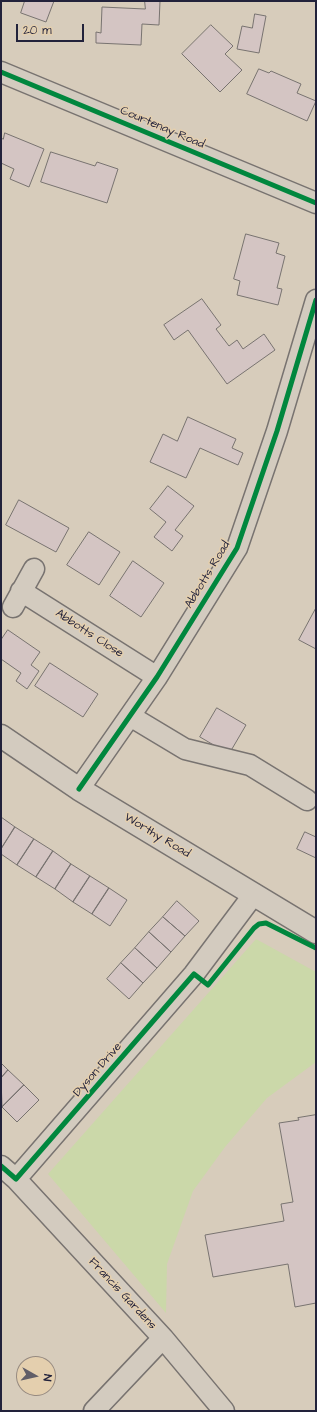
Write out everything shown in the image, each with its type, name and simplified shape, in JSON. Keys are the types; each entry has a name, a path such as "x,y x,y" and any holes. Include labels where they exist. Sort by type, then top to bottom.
{"main road":[{"name":"Worthy Road","path":"1,736 79,789 316,932"}],"street":[{"name":"Courtenay Road","path":"1,72 316,204"},
{"name":"Abbotts Road","path":"79,789 157,677 238,548 277,431 316,300"},
{"name":"Abbotts Close","path":"34,569 17,599 157,677"},
{"path":"130,716 185,749 250,764 307,800"},
{"name":"Dyson Drive","path":"16,1179 194,974 254,894"},
{"name":"Francis Gardens","path":"1,1166 16,1179 163,1338 224,1411"},
{"path":"94,1411 163,1338"}],"green space":[{"path":"256,939 316,972 316,1062 267,1098 225,1147 193,1191 167,1264 166,1313 48,1174"}],"building":[{"path":"25,1 54,1 46,22 21,13"},
{"path":"145,1 160,1 159,25 142,24 141,45 96,43 96,32 101,33 102,7 145,9"},
{"path":"255,14 266,16 259,53 237,49 242,26 252,28"},
{"path":"211,25 233,46 225,54 242,70 220,92 182,54"},
{"path":"259,69 269,73 271,71 301,84 297,93 316,101 307,121 247,94"},
{"path":"5,133 44,149 29,187 10,179 14,169 1,163 1,138 3,139"},
{"path":"51,152 95,166 97,162 118,169 107,203 41,182"},
{"path":"246,234 279,243 276,253 285,256 277,288 282,289 278,305 237,295 240,281 234,279"},
{"path":"202,299 221,325 216,329 229,346 237,340 243,349 264,334 275,350 227,384 188,330 174,340 164,325"},
{"path":"188,417 236,439 232,448 243,453 238,465 200,448 186,478 150,462 163,434 177,441"},
{"path":"168,486 194,506 175,530 183,536 172,551 154,537 166,522 150,509"},
{"path":"19,500 69,528 56,552 6,525"},
{"path":"89,532 120,552 99,585 67,565"},
{"path":"133,561 164,583 141,617 110,596"},
{"path":"316,608 316,649 299,640"},
{"path":"8,630 40,652 31,665 39,671 27,689 16,681 21,673 1,659 1,640"},
{"path":"50,663 98,694 83,717 35,686"},
{"path":"217,708 246,725 229,754 200,737"},
{"path":"1,817 15,827 1,849"},
{"path":"15,827 34,839 17,865 1,854 1,849"},
{"path":"305,832 316,837 316,858 297,849"},
{"path":"34,839 53,851 36,877 17,865"},
{"path":"53,851 71,864 55,889 36,877"},
{"path":"71,864 90,876 73,902 55,889"},
{"path":"90,876 109,888 92,914 73,902"},
{"path":"109,888 127,900 110,926 92,914"},
{"path":"177,901 199,921 185,936 163,917"},
{"path":"163,917 185,936 171,952 149,932"},
{"path":"149,932 171,952 157,968 135,948"},
{"path":"135,948 157,968 143,983 121,963"},
{"path":"121,963 143,983 129,999 107,979"},
{"path":"1,1063 8,1070 1,1078"},
{"path":"8,1070 24,1085 2,1107 1,1078"},
{"path":"24,1085 39,1100 17,1122 2,1107"},
{"path":"316,1115 316,1303 295,1307 288,1264 213,1277 205,1235 284,1221 281,1204 293,1202 279,1123 299,1120 298,1118"}],"cycle path":[{"path":"1,72 316,203"},
{"path":"79,789 157,677 237,548 277,431 316,300"},
{"path":"1,1166 16,1179 194,974 208,985 254,928 259,924 266,923 316,948"}]}
